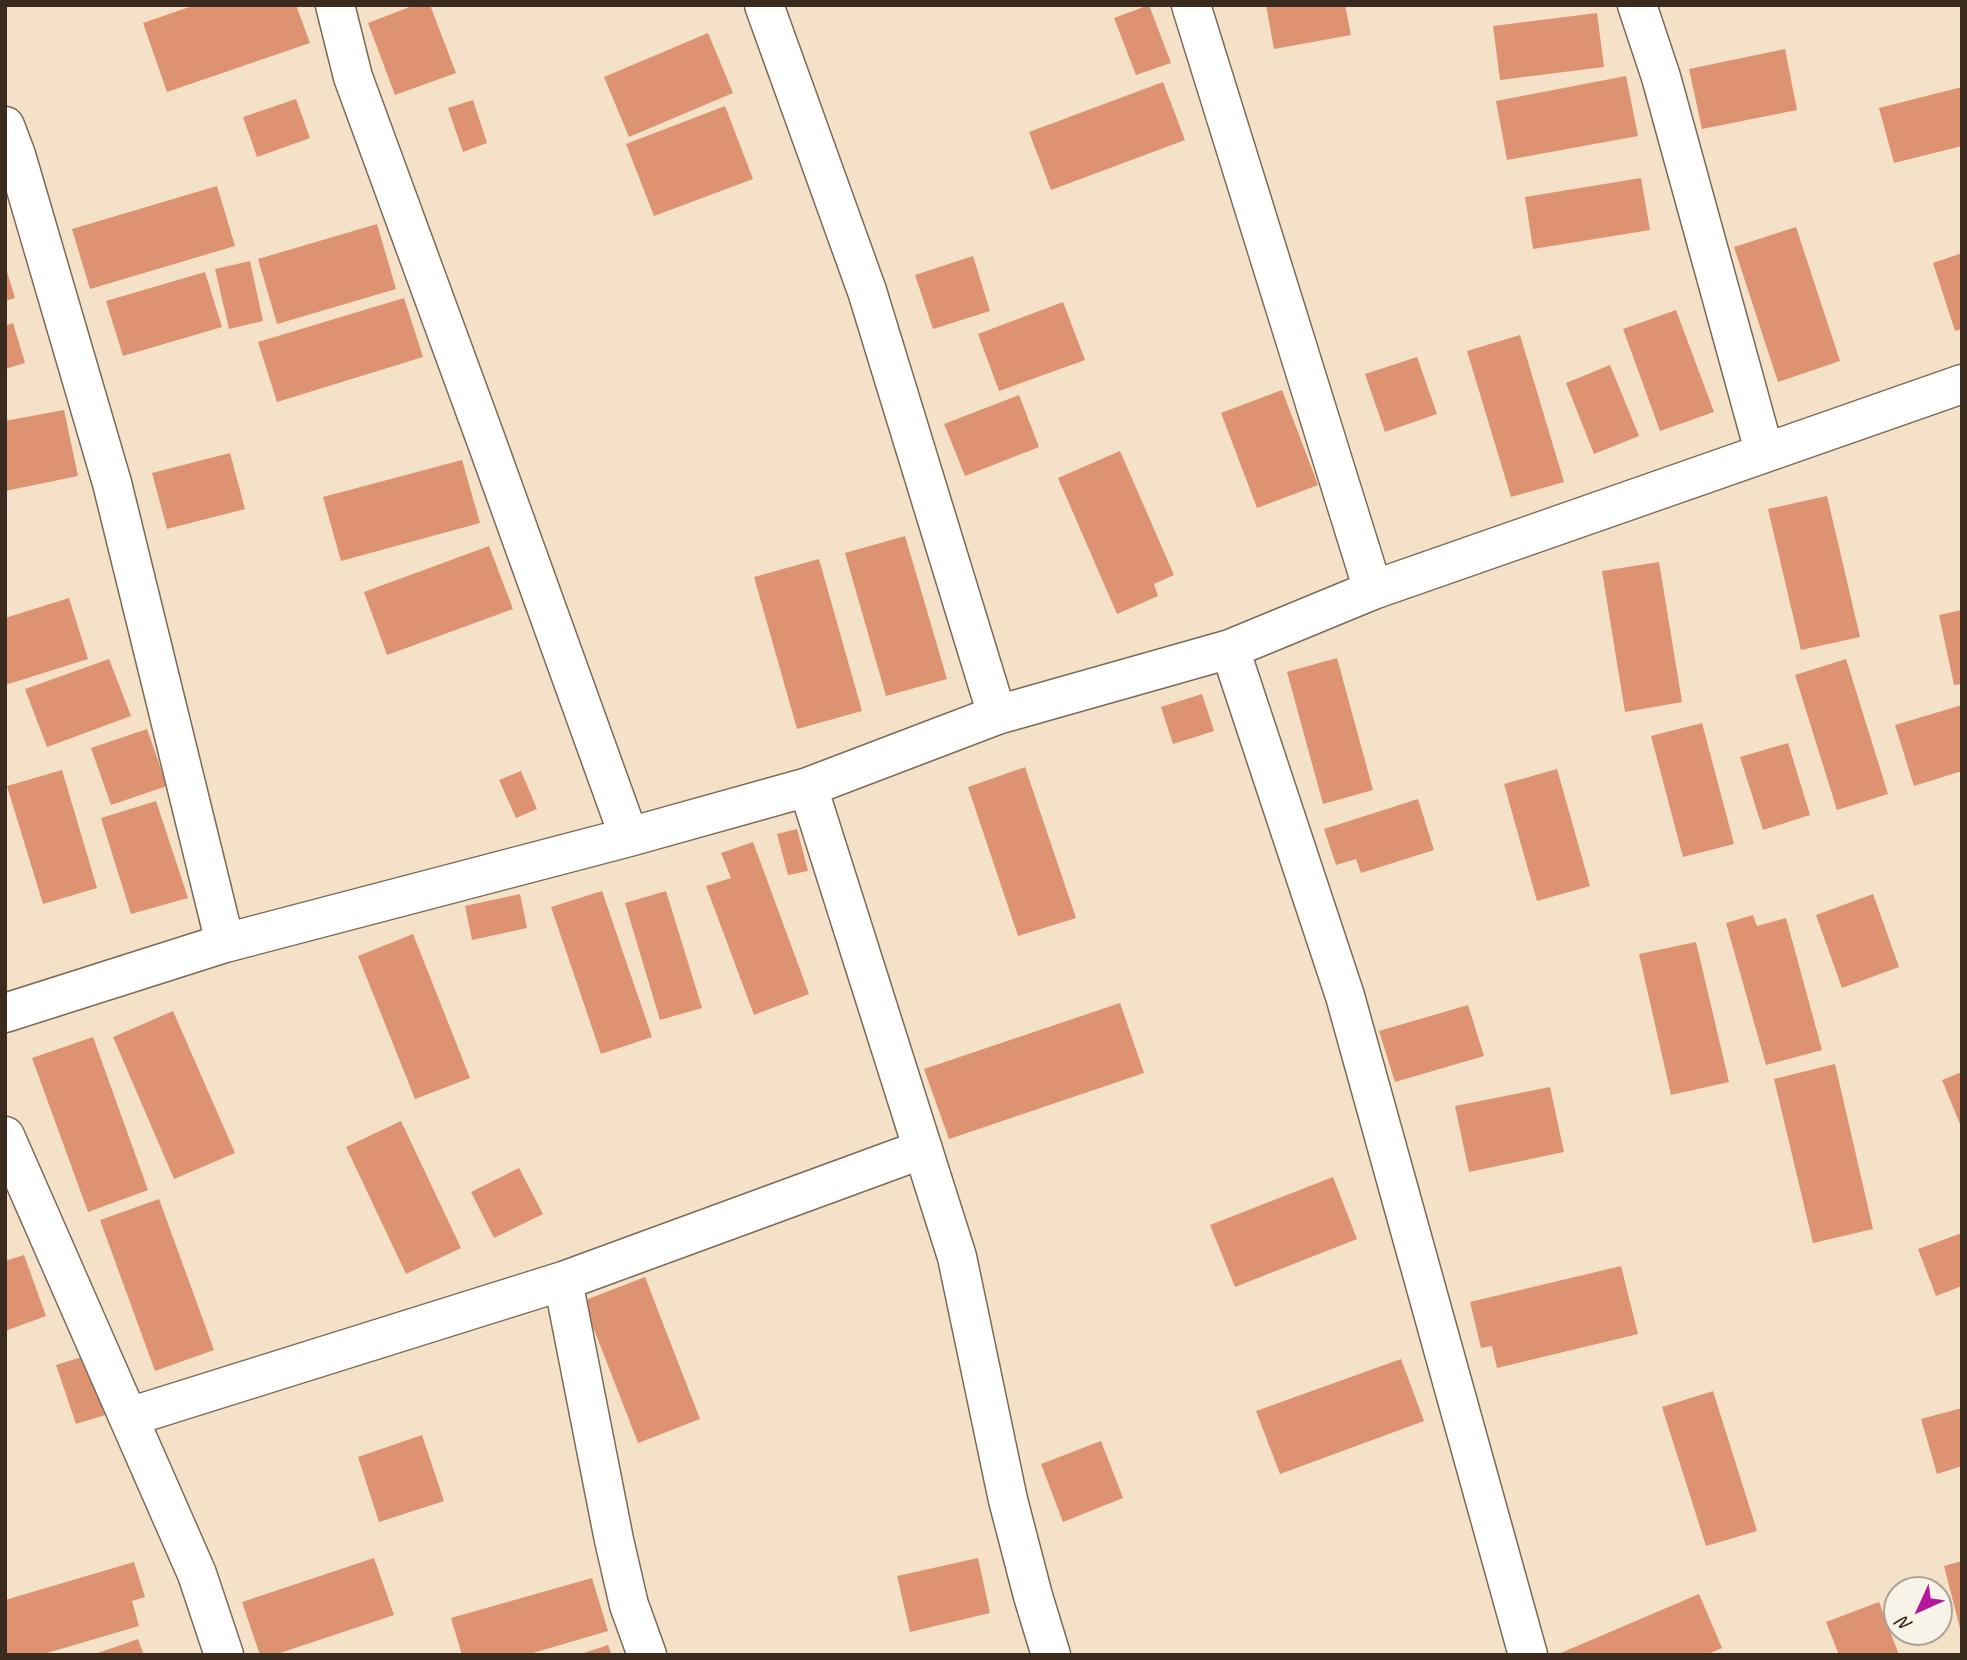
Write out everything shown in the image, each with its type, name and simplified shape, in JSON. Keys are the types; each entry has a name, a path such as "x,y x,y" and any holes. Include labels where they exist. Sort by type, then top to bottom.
{"street":[{"path":"335,5 353,78 629,837"},
{"path":"764,5 867,291 997,715"},
{"path":"1191,5 1373,590"},
{"path":"1637,5 1661,77 1763,452"},
{"path":"5,127 16,155 112,483 225,943"},
{"path":"5,1013 225,943 629,837 808,786 997,715 1230,649 1373,590 1962,384"},
{"path":"1230,649 1345,996 1528,1655"},
{"path":"808,786 957,1257 1008,1500 1051,1655"},
{"path":"5,1136 197,1574 224,1655"},
{"path":"128,1417 563,1280 923,1149"},
{"path":"563,1280 614,1540 629,1605 648,1655"}],"building":[{"path":"195,5 296,5 310,43 167,92 143,23"},
{"path":"415,5 430,5 456,73 395,95 368,23"},
{"path":"1149,5 1171,63 1136,75 1114,18"},
{"path":"1266,5 1345,5 1351,35 1274,49"},
{"path":"1597,13 1604,67 1500,80 1493,26"},
{"path":"708,33 733,93 629,137 604,77"},
{"path":"1785,49 1797,110 1702,129 1689,69"},
{"path":"1626,76 1638,136 1507,160 1496,101"},
{"path":"1163,82 1185,140 1051,190 1029,132"},
{"path":"1962,87 1962,146 1894,163 1879,108"},
{"path":"296,99 310,138 257,157 243,117"},
{"path":"473,100 487,143 463,152 448,108"},
{"path":"725,106 753,179 654,216 626,144"},
{"path":"1641,178 1650,230 1533,249 1525,197"},
{"path":"217,186 235,246 90,289 72,229"},
{"path":"377,224 396,289 277,324 258,259"},
{"path":"1796,227 1840,361 1778,382 1734,247"},
{"path":"1962,253 1962,329 1955,331 1933,263"},
{"path":"973,256 990,311 933,329 915,275"},
{"path":"250,261 263,321 229,329 215,269"},
{"path":"5,265 15,298 5,301"},
{"path":"205,272 222,327 123,356 106,301"},
{"path":"404,298 423,357 277,402 258,342"},
{"path":"1063,302 1085,360 999,391 978,334"},
{"path":"1676,310 1714,412 1660,431 1623,329"},
{"path":"13,323 25,363 5,369 5,326"},
{"path":"1520,335 1564,482 1511,497 1467,351"},
{"path":"1417,357 1437,414 1385,432 1365,374"},
{"path":"1610,365 1639,436 1594,454 1566,383"},
{"path":"1282,390 1318,485 1257,508 1221,413"},
{"path":"1019,395 1039,447 965,476 944,424"},
{"path":"64,410 78,476 5,491 5,421"},
{"path":"1120,451 1174,575 1154,584 1158,596 1117,614 1058,478"},
{"path":"230,453 245,509 167,529 152,473"},
{"path":"462,460 480,523 341,561 323,497"},
{"path":"1827,496 1860,637 1801,650 1768,509"},
{"path":"905,536 947,679 886,696 845,553"},
{"path":"489,546 513,609 387,655 364,592"},
{"path":"819,559 862,711 797,729 754,577"},
{"path":"1659,562 1682,702 1625,712 1602,571"},
{"path":"69,598 88,659 5,685 5,618"},
{"path":"1962,610 1962,684 1954,685 1939,615"},
{"path":"1337,658 1373,790 1323,804 1287,672"},
{"path":"109,659 131,716 47,747 25,689"},
{"path":"1846,659 1888,794 1837,810 1795,675"},
{"path":"1202,694 1214,731 1173,744 1161,707"},
{"path":"1962,705 1962,771 1914,786 1895,725"},
{"path":"1702,723 1734,844 1683,857 1651,736"},
{"path":"147,729 167,786 111,805 91,748"},
{"path":"1788,743 1810,815 1763,830 1740,757"},
{"path":"1025,767 1076,918 1018,936 968,787"},
{"path":"1557,769 1590,886 1537,901 1504,784"},
{"path":"62,770 97,888 43,904 7,786"},
{"path":"521,771 537,809 516,818 499,780"},
{"path":"1418,799 1434,850 1361,873 1356,859 1336,865 1324,829"},
{"path":"156,801 188,898 131,914 101,818"},
{"path":"797,829 808,871 788,875 777,834"},
{"path":"753,842 809,994 754,1015 706,886 731,878 721,853"},
{"path":"602,891 652,1037 601,1054 551,907"},
{"path":"666,891 702,1008 660,1020 625,903"},
{"path":"520,894 527,928 472,940 465,906"},
{"path":"1873,894 1899,967 1842,988 1816,915"},
{"path":"1753,915 1757,926 1786,918 1822,1050 1766,1065 1726,923"},
{"path":"413,934 470,1078 415,1099 358,956"},
{"path":"1696,942 1729,1082 1671,1095 1639,954"},
{"path":"1120,1003 1144,1073 949,1139 924,1069"},
{"path":"1468,1005 1484,1056 1395,1082 1379,1031"},
{"path":"173,1011 235,1153 174,1179 113,1037"},
{"path":"93,1037 148,1190 88,1212 32,1058"},
{"path":"1835,1064 1873,1229 1813,1243 1774,1079"},
{"path":"1962,1072 1962,1129 1942,1080"},
{"path":"1550,1087 1564,1152 1469,1172 1455,1106"},
{"path":"401,1121 461,1248 406,1274 346,1147"},
{"path":"519,1168 543,1214 494,1238 471,1192"},
{"path":"1333,1177 1357,1239 1235,1287 1210,1225"},
{"path":"159,1199 214,1350 155,1371 100,1220"},
{"path":"1962,1233 1962,1286 1936,1296 1918,1249"},
{"path":"24,1255 46,1316 5,1331 5,1261"},
{"path":"1621,1266 1638,1334 1497,1368 1492,1346 1481,1348 1470,1302"},
{"path":"645,1277 700,1419 638,1443 583,1301"},
{"path":"85,1356 105,1415 76,1424 56,1365"},
{"path":"1401,1359 1424,1421 1280,1474 1256,1411"},
{"path":"1713,1391 1757,1531 1706,1546 1662,1407"},
{"path":"1962,1408 1962,1466 1937,1474 1921,1419"},
{"path":"422,1435 444,1501 379,1522 358,1457"},
{"path":"1101,1441 1123,1498 1063,1522 1041,1464"},
{"path":"374,1558 394,1615 274,1655 260,1655 242,1602"},
{"path":"978,1558 990,1613 910,1632 897,1576"},
{"path":"1962,1561 1962,1632 1953,1601 1953,1576 1947,1576 1944,1566"},
{"path":"134,1562 145,1597 132,1601 139,1626 40,1655 5,1655 5,1600"},
{"path":"592,1578 608,1631 526,1655 462,1655 451,1618"},
{"path":"1699,1594 1722,1648 1706,1655 1556,1655"},
{"path":"1879,1602 1883,1613 1883,1646 1896,1646 1899,1655 1839,1655 1826,1622"},
{"path":"138,1639 144,1655 95,1655 95,1654"},
{"path":"608,1645 612,1655 581,1655 581,1654"}]}
